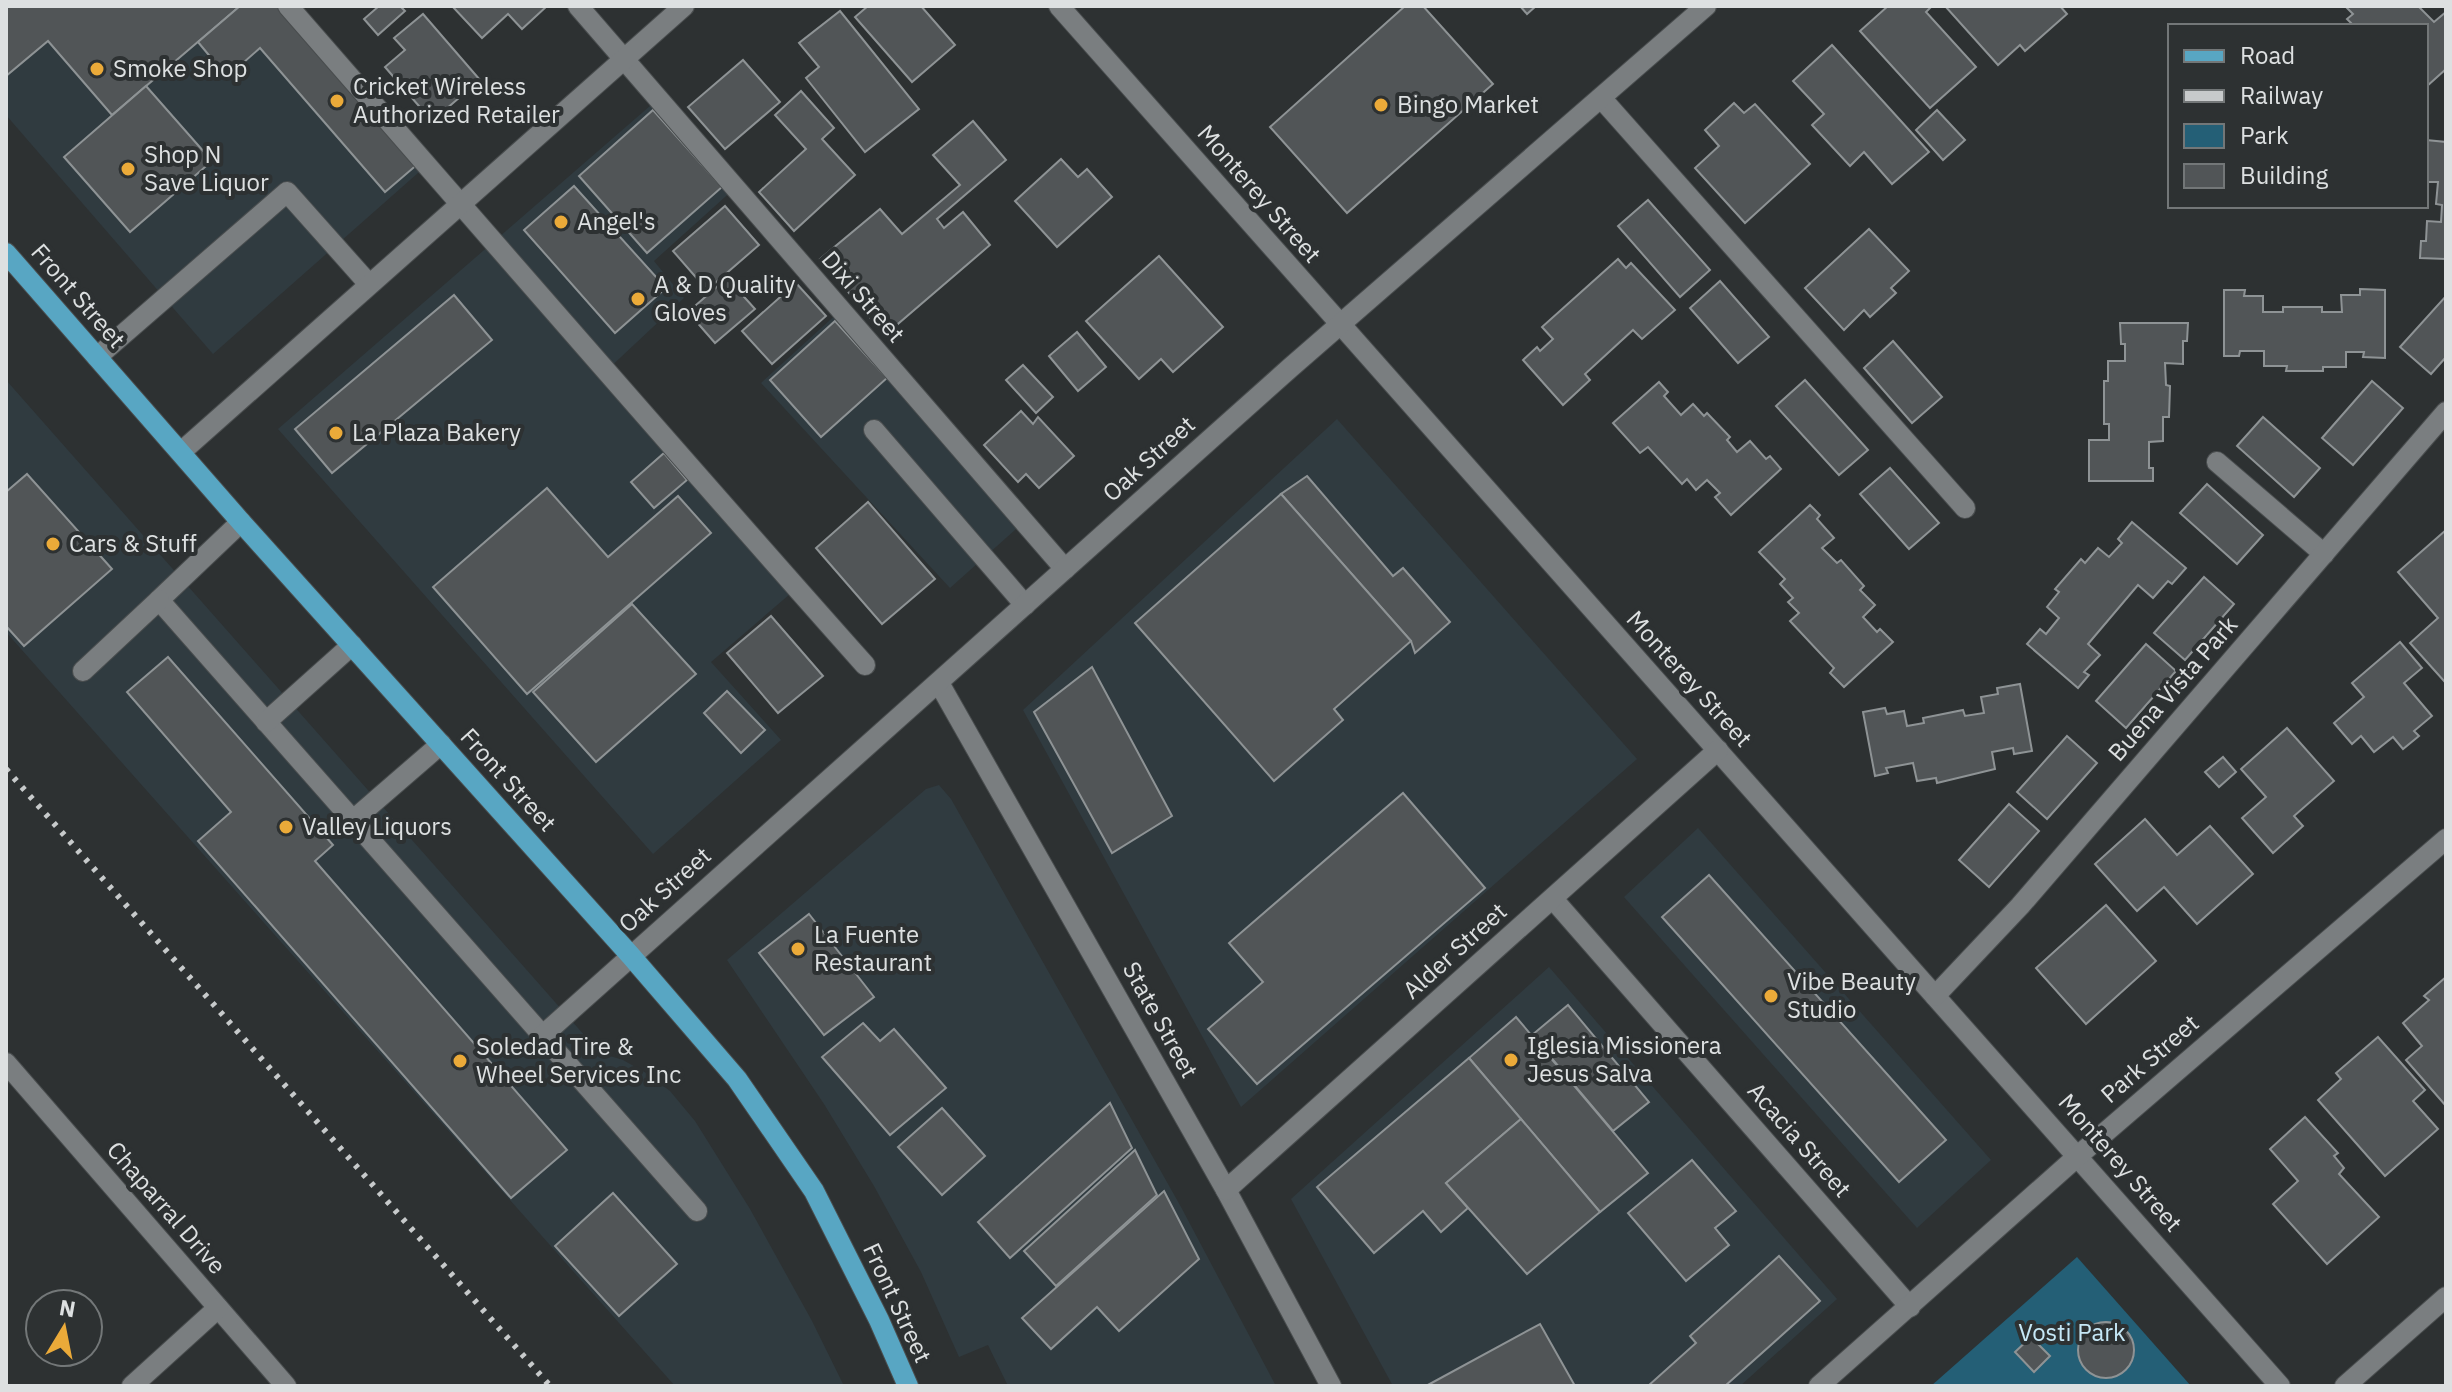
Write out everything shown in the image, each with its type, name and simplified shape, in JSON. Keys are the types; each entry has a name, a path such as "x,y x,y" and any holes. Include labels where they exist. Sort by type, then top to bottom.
{"main road":[{"name":"Front Street","path":"6,253 737,1079 814,1191 879,1320 908,1386"}],"street":[{"path":"288,6 462,203 594,360 865,665"},
{"name":"Dixi Street","path":"578,6 1065,569"},
{"path":"181,452 684,6"},
{"name":"Monterey Street","path":"1059,6 2079,1155 2280,1386"},
{"name":"Oak Street","path":"542,1036 1339,325 1706,6"},
{"path":"1602,99 1965,508"},
{"path":"97,357 287,192 368,283"},
{"name":"Buena Vista Park","path":"1935,996 2020,906 2446,412"},
{"path":"874,430 1025,605"},
{"path":"2217,462 2324,554"},
{"path":"83,671 241,522"},
{"path":"159,600 697,1211"},
{"path":"266,722 352,645"},
{"name":"State Street","path":"939,683 1226,1190 1331,1386"},
{"path":"352,821 441,744"},
{"name":"Alder Street","path":"1226,1190 1718,750"},
{"name":"Park Street","path":"1819,1386 2079,1155 2446,839"},
{"name":"Acacia Street","path":"1553,899 1910,1307"},
{"name":"Chaparral Drive","path":"6,1063 286,1386"},
{"path":"2345,1386 2446,1297"},
{"path":"132,1386 218,1308"}],"shaded area":[{"path":"6,6 288,6 427,165 213,354 6,115"},
{"path":"658,99 735,188 654,261 684,298 605,372 797,588 711,662 781,740 653,854 278,429"},
{"path":"841,310 1024,522 950,588 761,383"},
{"path":"6,380 600,1053 623,1060 646,1073 670,1091 695,1121 750,1209 844,1386 675,1386 6,632"},
{"path":"1337,419 1637,759 1241,1107 1023,710"},
{"path":"939,785 951,799 1181,1207 1276,1386 1008,1386 988,1345 959,1357 921,1272 874,1186 824,1104 727,960 926,789"},
{"path":"1698,828 1991,1160 1917,1228 1624,897"},
{"path":"1549,967 1837,1299 1740,1386 1393,1386 1291,1199"}],"green space":[{"name":"Vosti Park","path":"2077,1257 2191,1386 1931,1386"}],"building":[{"path":"6,6 240,6 112,115 48,41 6,76"},
{"path":"240,6 283,6 419,163 385,192 260,48 227,77 198,42"},
{"path":"379,6 400,6 405,11 378,35 364,19"},
{"path":"452,6 547,6 522,29 508,14 482,38"},
{"path":"868,6 921,6 955,45 912,82 855,17"},
{"name":"Bingo Market","path":"1405,6 1423,6 1493,84 1347,213 1270,127"},
{"path":"1520,6 1536,6 1527,14"},
{"path":"1888,6 1932,6 1926,12 1976,67 1930,108 1860,31"},
{"path":"1945,6 2060,6 2067,14 2025,51 2020,45 1998,65"},
{"path":"2345,6 2422,6 2420,8 2434,22 2446,12 2446,69 2428,85 2428,24 2352,24 2347,19 2353,14"},
{"path":"840,11 919,109 865,152 806,78 819,67 799,43"},
{"path":"423,14 480,80 432,121 385,67 405,50 394,38"},
{"path":"1832,45 1929,152 1892,184 1864,152 1850,166 1812,125 1824,114 1793,81"},
{"path":"743,60 780,102 725,149 688,107"},
{"path":"146,86 212,161 130,232 64,157"},
{"path":"801,91 834,128 822,139 855,175 794,231 759,192 806,149 775,115"},
{"path":"1734,103 1744,113 1755,104 1810,164 1745,223 1695,168 1719,146 1705,130"},
{"path":"653,110 722,187 647,253 579,176"},
{"path":"1937,110 1965,140 1943,160 1916,130"},
{"path":"973,121 1006,160 937,219 944,228 963,212 990,245 885,335 820,259 880,209 902,234 960,185 933,155"},
{"path":"2428,140 2446,142 2446,259 2420,258 2421,241 2426,241 2427,221 2441,222 2442,205 2436,204 2438,182 2428,182"},
{"path":"1061,159 1078,177 1087,169 1112,197 1057,247 1015,201"},
{"path":"574,186 666,288 615,333 524,230"},
{"path":"1648,200 1710,270 1680,297 1618,226"},
{"path":"725,206 759,245 707,290 673,251"},
{"path":"1869,229 1909,271 1891,288 1896,293 1870,317 1864,310 1844,330 1805,288"},
{"path":"1159,256 1223,327 1173,372 1161,359 1139,379 1086,321"},
{"path":"1618,259 1626,268 1631,263 1675,310 1642,339 1633,330 1585,374 1590,380 1563,405 1523,360 1537,347 1540,351 1553,339 1542,327"},
{"path":"727,278 755,309 715,343 688,312"},
{"path":"1720,281 1769,337 1738,363 1690,308"},
{"path":"796,283 826,316 772,364 742,331"},
{"path":"2360,289 2385,290 2385,358 2363,357 2364,352 2346,352 2346,367 2323,367 2323,371 2286,371 2287,366 2264,366 2264,351 2240,351 2239,356 2224,356 2224,290 2245,290 2244,296 2263,296 2263,312 2283,312 2283,307 2322,307 2322,312 2342,312 2341,295 2360,295"},
{"path":"454,295 492,340 332,473 295,429"},
{"path":"2446,296 2446,357 2431,374 2400,347"},
{"path":"835,321 887,378 821,437 770,380"},
{"path":"2120,323 2188,323 2187,341 2183,341 2183,364 2165,363 2166,385 2170,386 2169,417 2163,417 2163,441 2149,442 2149,468 2153,468 2153,481 2089,481 2089,440 2109,440 2109,424 2104,424 2104,381 2108,381 2108,361 2125,361"},
{"path":"1077,332 1106,367 1078,391 1049,356"},
{"path":"1893,341 1942,397 1912,423 1864,368"},
{"path":"1023,365 1053,397 1036,413 1006,380"},
{"path":"1805,380 1868,450 1839,475 1776,406"},
{"path":"2372,381 2403,408 2353,465 2322,438"},
{"path":"1659,382 1668,392 1664,396 1681,415 1693,404 1704,416 1707,413 1730,437 1727,440 1737,452 1750,441 1766,459 1770,456 1781,469 1731,515 1715,497 1720,493 1707,480 1696,490 1687,479 1682,484 1648,447 1640,453 1613,423"},
{"path":"1021,411 1033,424 1038,417 1074,456 1039,488 1026,474 1018,482 984,445"},
{"path":"2263,417 2320,468 2294,497 2237,446"},
{"path":"664,453 687,480 654,508 631,482"},
{"path":"1890,468 1939,523 1909,549 1860,494"},
{"path":"27,474 112,569 24,646 6,626 6,492"},
{"path":"1307,476 1393,576 1403,568 1450,622 1415,653 1411,641 1281,494"},
{"path":"2207,484 2263,535 2237,564 2180,513"},
{"path":"547,488 608,557 678,496 711,533 527,694 433,587"},
{"path":"1281,494 1411,641 1334,709 1343,720 1274,781 1135,623"},
{"path":"868,502 935,579 882,624 816,548"},
{"path":"1810,505 1820,515 1817,519 1834,538 1822,548 1837,563 1841,560 1864,586 1860,590 1875,605 1863,617 1877,632 1880,629 1893,642 1844,687 1830,673 1834,668 1790,621 1799,613 1788,602 1793,598 1780,584 1785,579 1759,552"},
{"path":"2132,522 2186,568 2172,584 2168,581 2153,598 2138,585 2088,644 2100,655 2084,672 2089,675 2078,688 2027,644 2040,629 2046,634 2059,618 2047,607 2059,592 2055,589 2081,559 2085,563 2098,548 2109,557 2122,543 2118,539"},
{"path":"2446,530 2444,681 2410,643 2438,618 2398,572"},
{"path":"2204,577 2234,604 2185,660 2154,633"},
{"path":"632,604 696,674 596,762 533,692"},
{"path":"771,616 823,676 778,713 727,653"},
{"path":"2400,642 2422,668 2404,683 2432,716 2414,731 2419,736 2403,749 2393,737 2374,752 2361,736 2352,744 2334,723 2364,697 2352,683"},
{"path":"2146,644 2176,671 2126,728 2096,701"},
{"path":"168,657 333,845 315,861 567,1150 511,1198 198,841 231,812 127,692"},
{"path":"1092,667 1172,816 1112,853 1034,712"},
{"path":"2020,684 2032,751 2014,754 2013,748 1992,752 1995,769 1937,783 1936,778 1917,781 1913,763 1886,768 1888,773 1875,776 1863,712 1885,708 1887,714 1904,711 1907,726 1924,723 1923,718 1963,710 1965,716 1984,713 1981,697 1998,694 1997,688"},
{"path":"727,691 765,730 741,753 704,713"},
{"path":"2287,728 2334,781 2294,816 2303,826 2273,853 2242,818 2266,797 2241,769"},
{"path":"2067,736 2097,763 2047,819 2017,792"},
{"path":"2223,757 2236,772 2219,787 2205,772"},
{"path":"1403,793 1485,888 1257,1084 1208,1029 1263,982 1229,943"},
{"path":"2009,804 2039,831 1989,887 1959,860"},
{"path":"2145,819 2177,855 2210,826 2253,874 2197,924 2164,887 2137,911 2095,864"},
{"path":"1709,875 1946,1140 1899,1182 1662,917"},
{"path":"2106,905 2156,961 2086,1024 2036,968"},
{"path":"809,914 874,997 824,1035 759,953"},
{"path":"2446,977 2446,1106 2406,1060 2422,1046 2403,1023 2429,1000 2424,996"},
{"path":"1568,1005 1649,1102 1613,1131 1532,1035"},
{"path":"1516,1017 1648,1173 1600,1212 1469,1058"},
{"path":"863,1023 880,1041 894,1029 946,1088 890,1135 822,1057"},
{"path":"2378,1037 2425,1090 2413,1101 2438,1129 2385,1176 2318,1100 2341,1079 2336,1073"},
{"path":"1469,1058 1521,1119 1446,1183 1468,1208 1441,1232 1423,1211 1374,1253 1317,1187"},
{"path":"1110,1103 1132,1148 1010,1258 978,1222"},
{"path":"942,1108 985,1156 942,1195 898,1147"},
{"path":"2305,1117 2338,1153 2334,1156 2344,1168 2339,1174 2379,1217 2327,1264 2273,1204 2298,1181 2270,1149"},
{"path":"1521,1119 1600,1212 1527,1274 1446,1183"},
{"path":"1135,1150 1157,1195 1056,1286 1024,1251"},
{"path":"1692,1160 1736,1211 1715,1228 1729,1245 1686,1281 1628,1213"},
{"path":"1164,1191 1199,1259 1119,1331 1097,1307 1051,1349 1022,1318"},
{"path":"613,1193 677,1264 619,1316 555,1246"},
{"path":"1779,1256 1820,1301 1725,1386 1648,1386 1696,1343 1690,1336"},
{"path":"2106,1322 2126,1330 2134,1350 2126,1370 2106,1378 2086,1370 2078,1350 2086,1330"},
{"path":"1540,1324 1575,1386 1426,1386"},
{"path":"2031,1337 2050,1356 2034,1372 2015,1352"}],"railway":[{"path":"6,769 550,1386"}],"place":[{"name":"Smoke Shop","path":"97,69"},
{"name":"Cricket Wireless Authorized Retailer","path":"337,101"},
{"name":"Bingo Market","path":"1381,105"},
{"name":"Shop N Save Liquor","path":"128,169"},
{"name":"Angel's","path":"561,222"},
{"name":"A & D Quality Gloves","path":"638,299"},
{"name":"La Plaza Bakery","path":"336,433"},
{"name":"Cars & Stuff","path":"53,544"},
{"name":"Valley Liquors","path":"286,827"},
{"name":"La Fuente Restaurant","path":"798,949"},
{"name":"Vibe Beauty Studio","path":"1771,996"},
{"name":"Iglesia Missionera Jesus Salva","path":"1511,1060"},
{"name":"Soledad Tire & Wheel Services Inc","path":"460,1061"}]}
